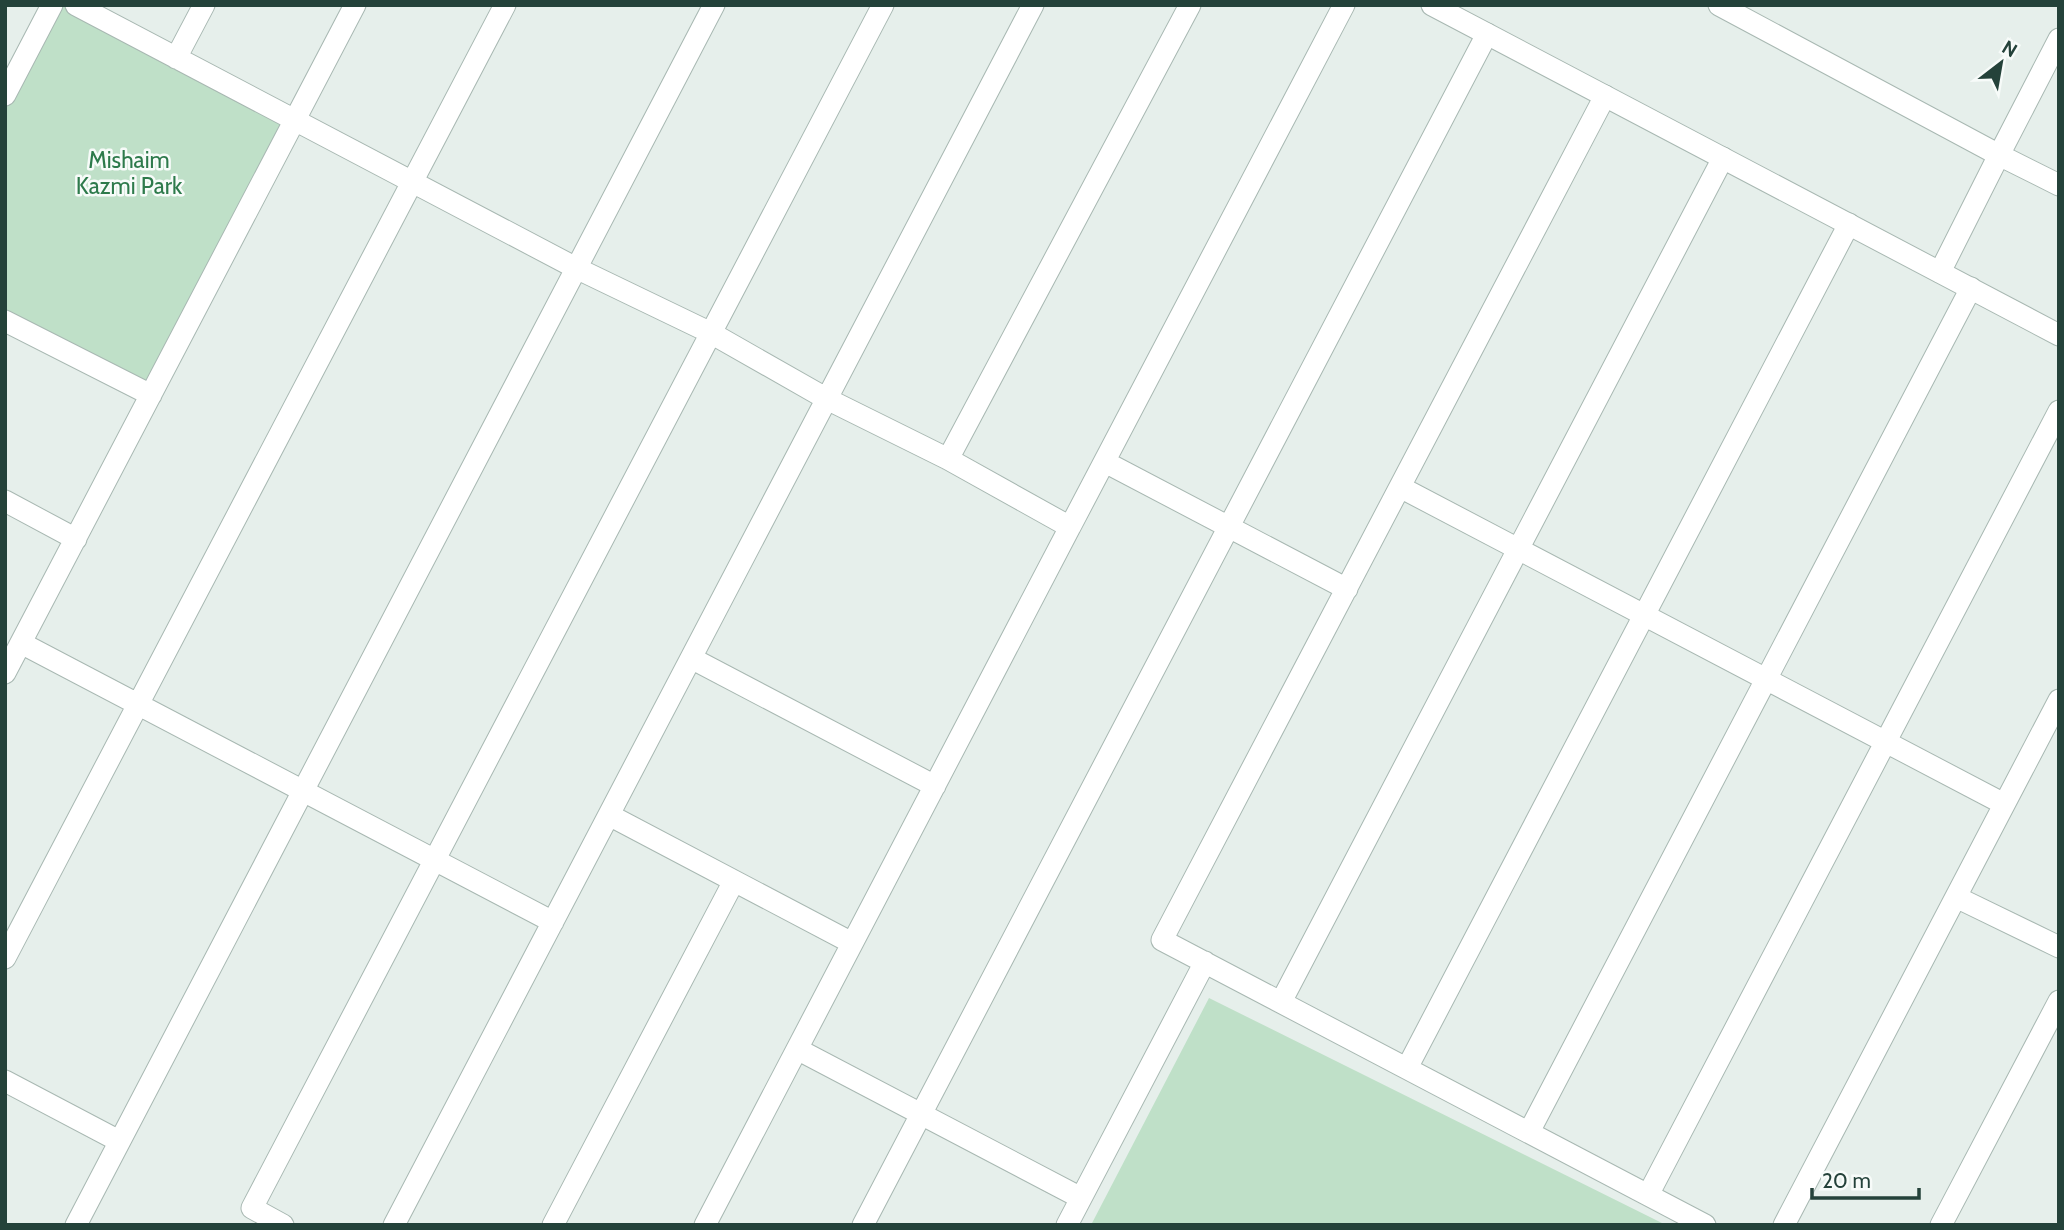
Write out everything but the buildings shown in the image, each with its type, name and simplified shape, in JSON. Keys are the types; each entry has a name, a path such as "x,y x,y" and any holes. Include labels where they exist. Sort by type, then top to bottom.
{"street":[{"path":"5,95 52,5"},
{"path":"76,5 576,268 711,333 827,399 948,459 1070,527"},
{"path":"176,58 204,5"},
{"path":"5,673 355,5"},
{"path":"5,958 505,5"},
{"path":"76,1225 714,5"},
{"path":"283,1225 252,1208 883,5"},
{"path":"394,1225 1033,5"},
{"path":"948,459 1190,5"},
{"path":"705,1225 1344,5"},
{"path":"1432,5 2059,335"},
{"path":"1719,5 2059,185"},
{"path":"863,1225 1487,34"},
{"path":"1940,272 2059,39"},
{"path":"1605,96 1163,940 1705,1225"},
{"path":"1281,1002 1723,158"},
{"path":"1407,1068 1849,224"},
{"path":"1529,1132 1971,288"},
{"path":"5,321 151,395"},
{"path":"1648,1195 2059,411"},
{"path":"1105,462 1347,589"},
{"path":"1400,488 2004,804"},
{"path":"5,502 75,538"},
{"path":"21,643 553,922"},
{"path":"691,659 935,786"},
{"path":"1784,1225 2059,700"},
{"path":"609,815 852,943"},
{"path":"553,1225 734,881"},
{"path":"1956,897 2059,947"},
{"path":"1067,1225 1205,961"},
{"path":"1941,1225 2059,1001"},
{"path":"797,1049 1081,1198"},
{"path":"5,1081 119,1141"}],"green space":[{"name":"Mishaim Kazmi Park","path":"52,5 76,5 295,120 151,395 5,321 5,95"},
{"path":"1209,998 1666,1225 1091,1225"}]}
